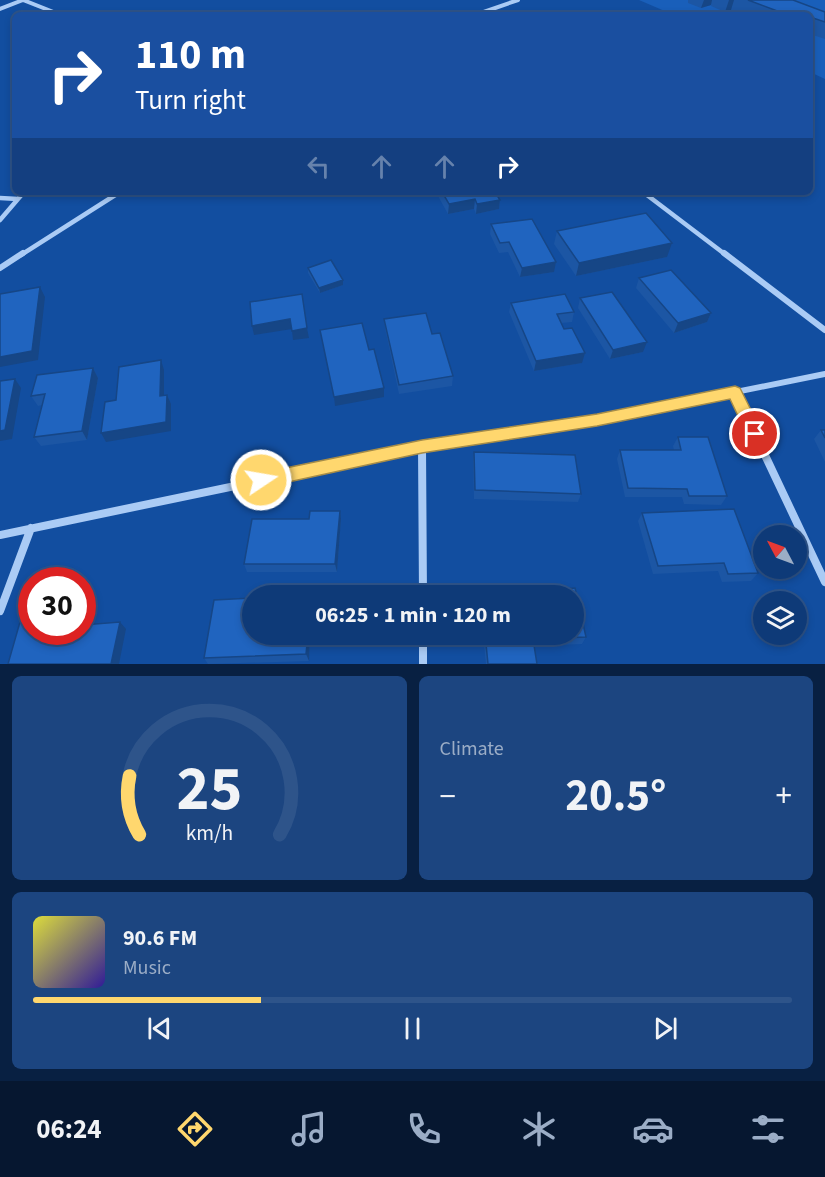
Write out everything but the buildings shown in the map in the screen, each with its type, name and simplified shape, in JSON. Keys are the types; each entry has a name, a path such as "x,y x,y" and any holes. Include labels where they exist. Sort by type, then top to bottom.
{"street":[{"path":"0,9 23,0 54,12"},
{"path":"31,3 43,0"},
{"path":"484,12 518,0"},
{"path":"0,220 21,195"},
{"path":"0,268 115,195"},
{"path":"647,195 825,330"},
{"path":"0,198 18,199"},
{"path":"0,536 422,447 597,420 825,374"},
{"path":"735,392 825,582"},
{"path":"422,447 423,585"},
{"path":"0,611 31,528"},
{"path":"423,645 423,664"}],"shaded area":[{"path":"639,0 825,0 825,79 813,73 813,12 667,12"}],"route":[{"path":"261,480 422,447 597,420 735,392 755,434"}]}
